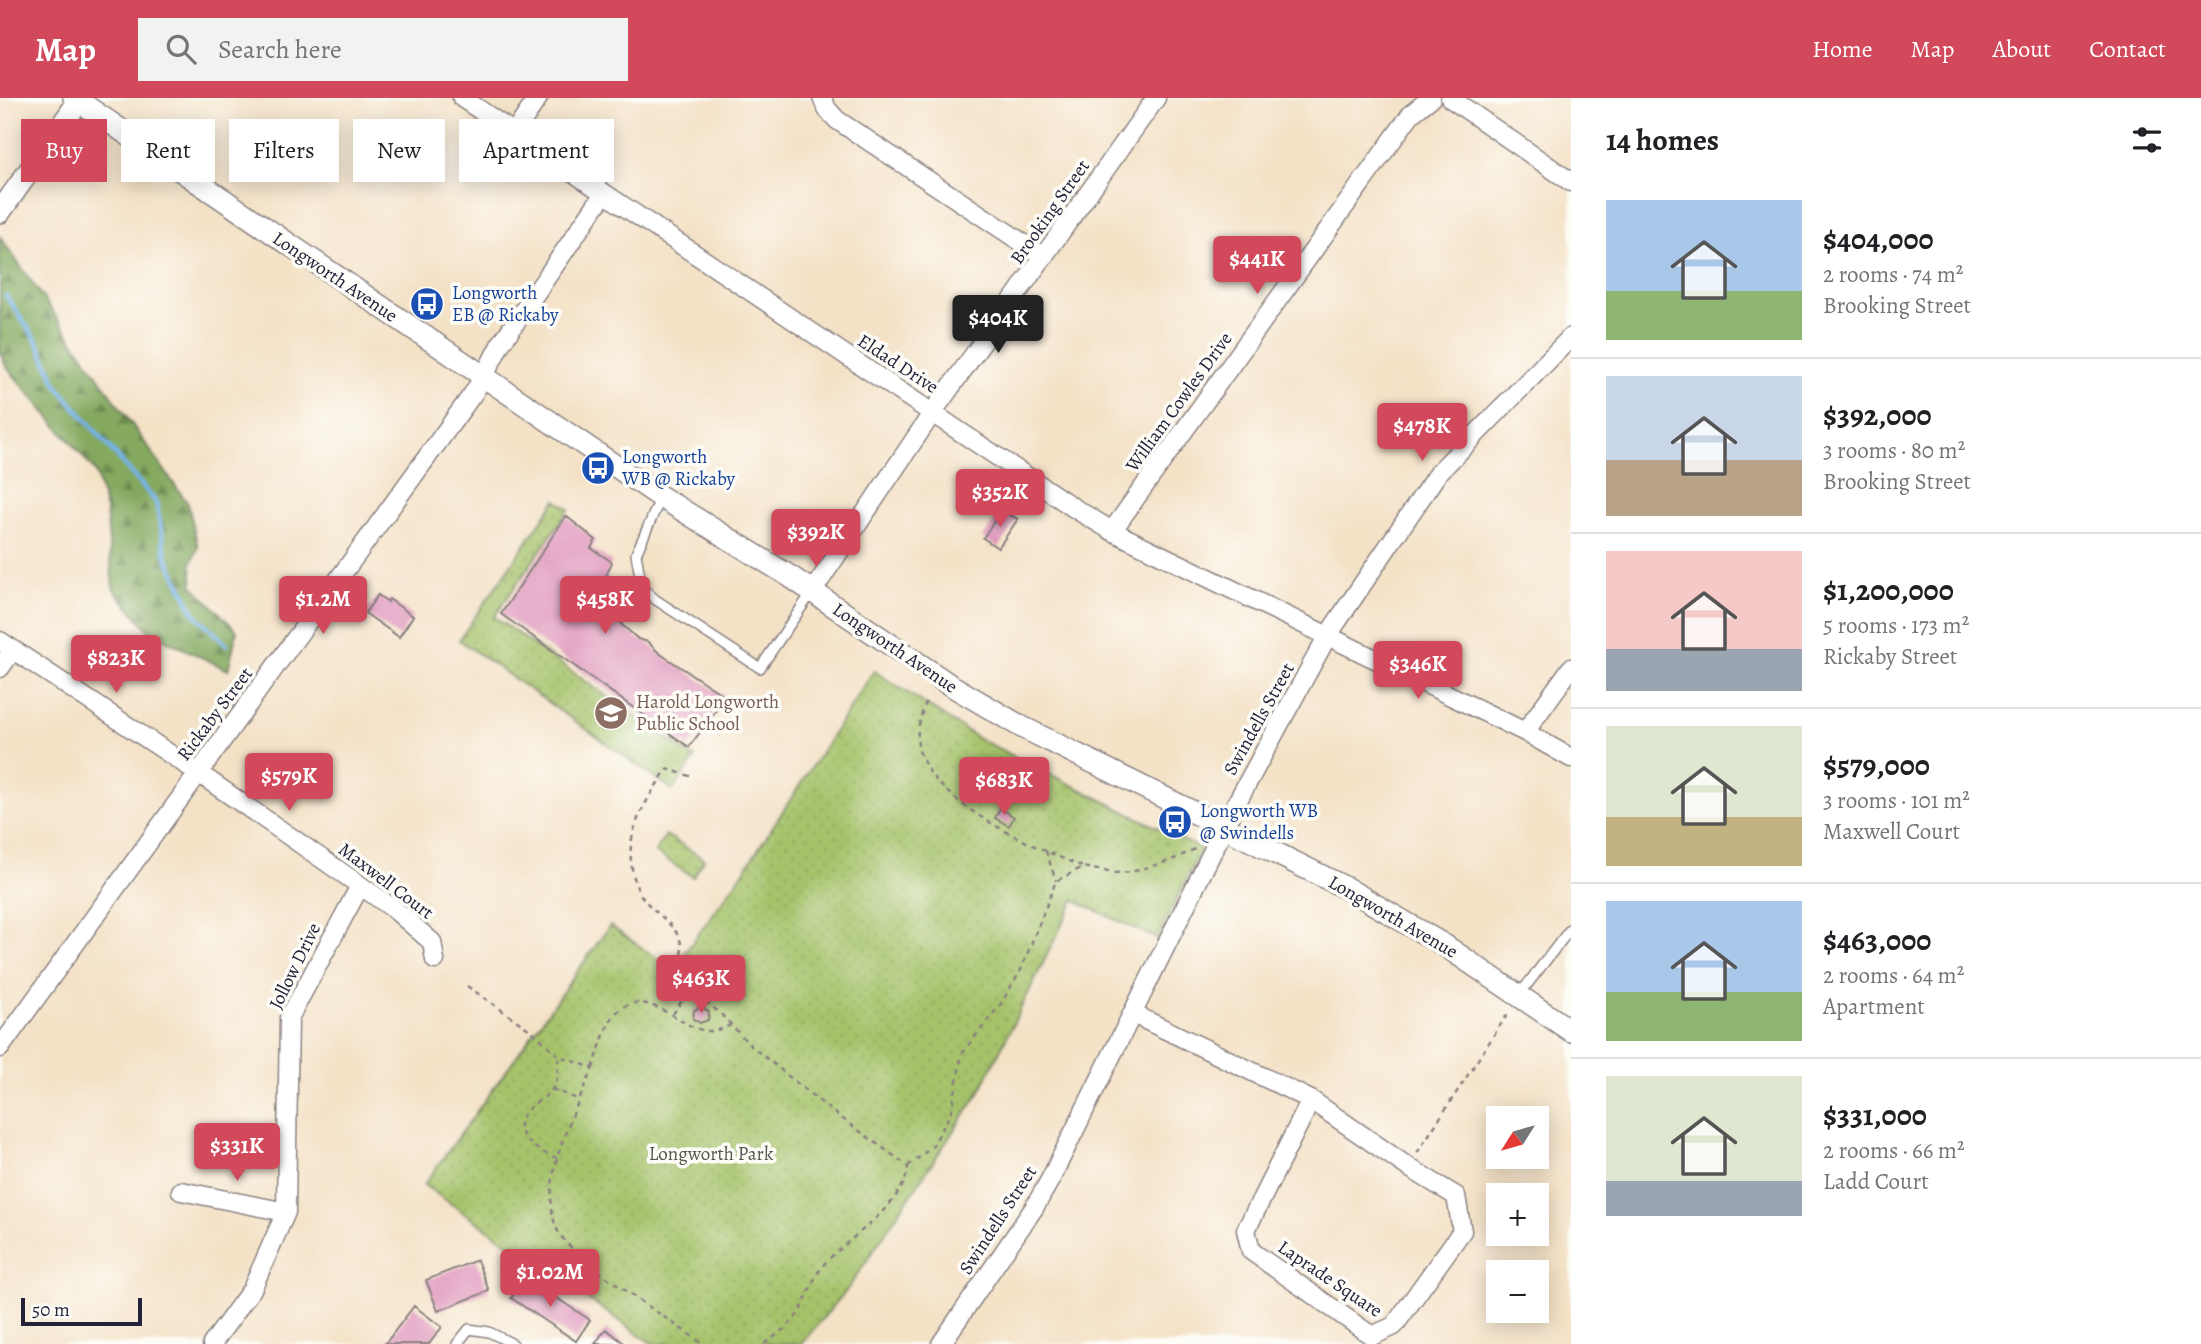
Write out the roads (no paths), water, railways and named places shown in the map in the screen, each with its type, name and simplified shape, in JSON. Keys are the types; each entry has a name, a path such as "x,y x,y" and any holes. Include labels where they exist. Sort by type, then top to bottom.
{"street":[{"name":"Eldad Drive","path":"462,98 493,119"},
{"path":"524,119 538,98"},
{"path":"822,98 836,120 1044,257"},
{"name":"Brooking Street","path":"812,592 933,412 1156,98"},
{"name":"William Cowles Drive","path":"1112,531 1411,114 1431,98"},
{"path":"1450,98 1571,182"},
{"path":"0,212 78,99"},
{"name":"Longworth Avenue","path":"78,99 483,378 947,683 1020,726 1348,889 1444,945 1571,1031"},
{"name":"Eldad Drive","path":"584,182 1112,531 1525,732 1571,758"},
{"name":"Rickaby Street","path":"0,1048 483,378 500,345 603,195"},
{"name":"Swindells Street","path":"941,1344 1034,1208 1050,1180 1224,827 1328,635 1438,473 1571,337"},
{"path":"0,668 6,645"},
{"name":"Maxwell Court","path":"6,645 197,772 394,909 432,942 435,960"},
{"path":"1525,732 1571,667"},
{"name":"Jollow Drive","path":"212,1344 252,1289 286,1212 289,1018 360,886"},
{"name":"Laprade Square","path":"1133,1014 1311,1100 1455,1196 1462,1231 1394,1326 1372,1336 1251,1251 1246,1230 1311,1100"},
{"path":"181,1191 286,1212"}],"lane":[{"path":"661,497 636,555 642,588 656,600 760,667 812,592"},
{"path":"1519,995 1571,928"},
{"path":"457,1344 469,1329 489,1332 513,1344"}],"waterway":[{"path":"6,296 37,341 58,387 156,502 166,556 194,613 227,645"}],"place":[{"name":"Longworth EB @ Rickaby","path":"427,304"},
{"name":"Longworth WB @ Rickaby","path":"598,468"},
{"name":"Harold Longworth Public School","path":"611,713"},
{"name":"Longworth WB @ Swindells","path":"1175,822"}],"park label":[{"name":"Longworth Park","path":"711,1154"}]}
